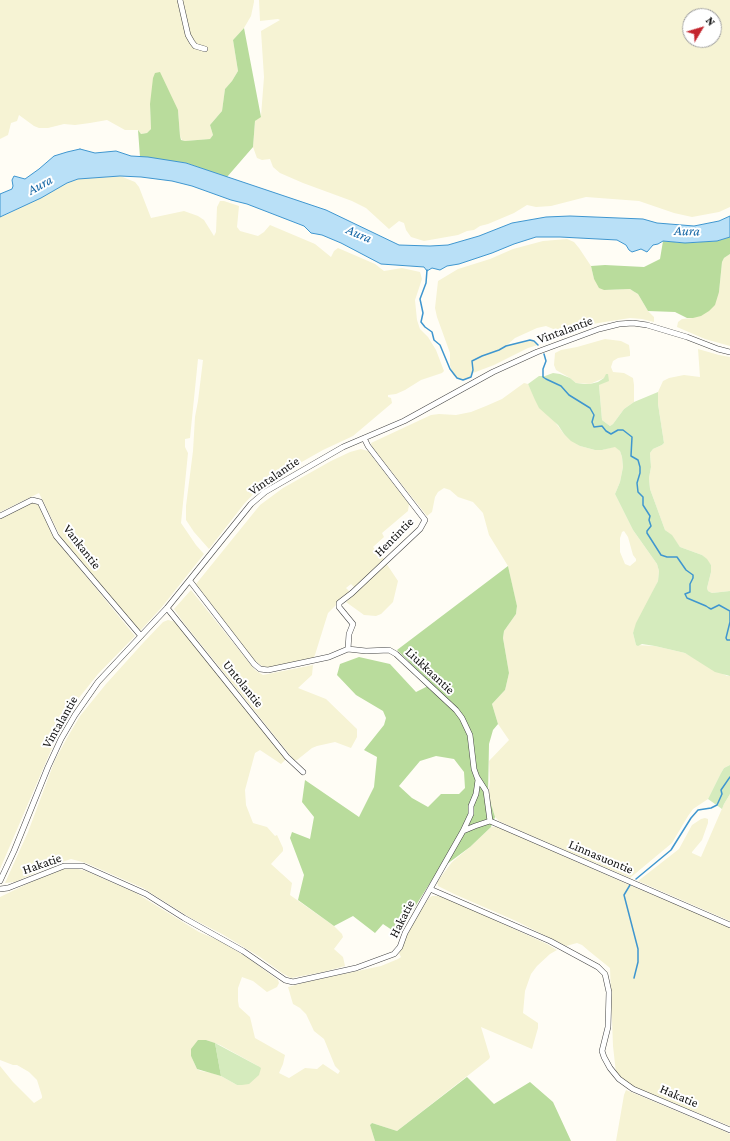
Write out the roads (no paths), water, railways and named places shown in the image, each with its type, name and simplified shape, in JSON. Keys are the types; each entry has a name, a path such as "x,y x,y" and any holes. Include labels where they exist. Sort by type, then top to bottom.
{"street":[{"path":"180,0 188,35 196,46 205,49"},
{"name":"Vintalantie","path":"0,881 61,739 98,682 167,608 251,504 265,492 343,447 404,421 471,383 517,360 599,329 619,324 647,325 687,337 718,350 730,352"},
{"name":"Hentintie","path":"348,648 349,634 352,624 339,607 339,603 352,593 420,529 425,520 368,446 364,438"},
{"name":"Vankantie","path":"0,516 28,501 34,499 40,502 56,536 141,636"},
{"path":"190,581 254,664 260,669 268,670 329,657 348,648"},
{"name":"Untolantie","path":"167,608 287,757 303,772"},
{"name":"Liukkaantie","path":"348,648 366,651 385,650 392,652 456,710 462,718 470,735 474,769 478,780 476,794 471,806 471,814 464,831 430,889"},
{"path":"464,831 490,821 486,791 477,776"},
{"name":"Linnasuontie","path":"490,821 730,925"},
{"name":"Hakatie","path":"0,889 8,888 64,866 83,866 146,894 184,918 243,951 285,980 293,982 356,968 394,954 400,947 408,928 430,889 550,941 598,967 605,974 609,992 608,1027 602,1051 610,1068 619,1080 633,1089 730,1130"}],"water":[{"name":"Aura","path":"80,149 95,153 116,151 131,156 186,163 326,210 399,245 448,245 479,236 512,223 546,217 570,216 643,219 657,223 694,226 719,221 730,216 730,237 717,241 685,243 663,241 653,245 647,252 641,249 632,252 626,245 617,240 536,237 459,264 447,266 440,270 432,268 427,271 424,267 381,264 341,243 322,235 311,233 304,226 247,204 192,186 172,181 120,176 78,179 67,183 41,198 0,217 0,194 12,189 12,180 14,176 25,179 54,156"}],"waterway":[{"path":"427,270 426,283 420,299 423,313 421,322 432,332 434,340 440,345 450,369 457,378 463,380 471,377 473,370 472,361 506,346 530,340 534,341 538,345"},
{"path":"544,354 546,361 543,369 543,377 561,386 569,395 590,408 594,415 592,422 594,427 602,426 611,434 618,430 623,430 632,437 631,456 638,460 640,467 637,483 638,492 643,497 643,505 650,516 649,520 651,526 647,533 661,555 667,557 677,557 686,570 693,575 690,584 690,592 685,594 687,598 711,609 719,605 730,611 730,622 726,638 727,640 730,640"},
{"path":"636,879 671,850 691,818 698,810 711,808 717,805 722,794 721,790 730,777"},
{"path":"630,885 624,895 638,949 638,962 634,978"}]}
